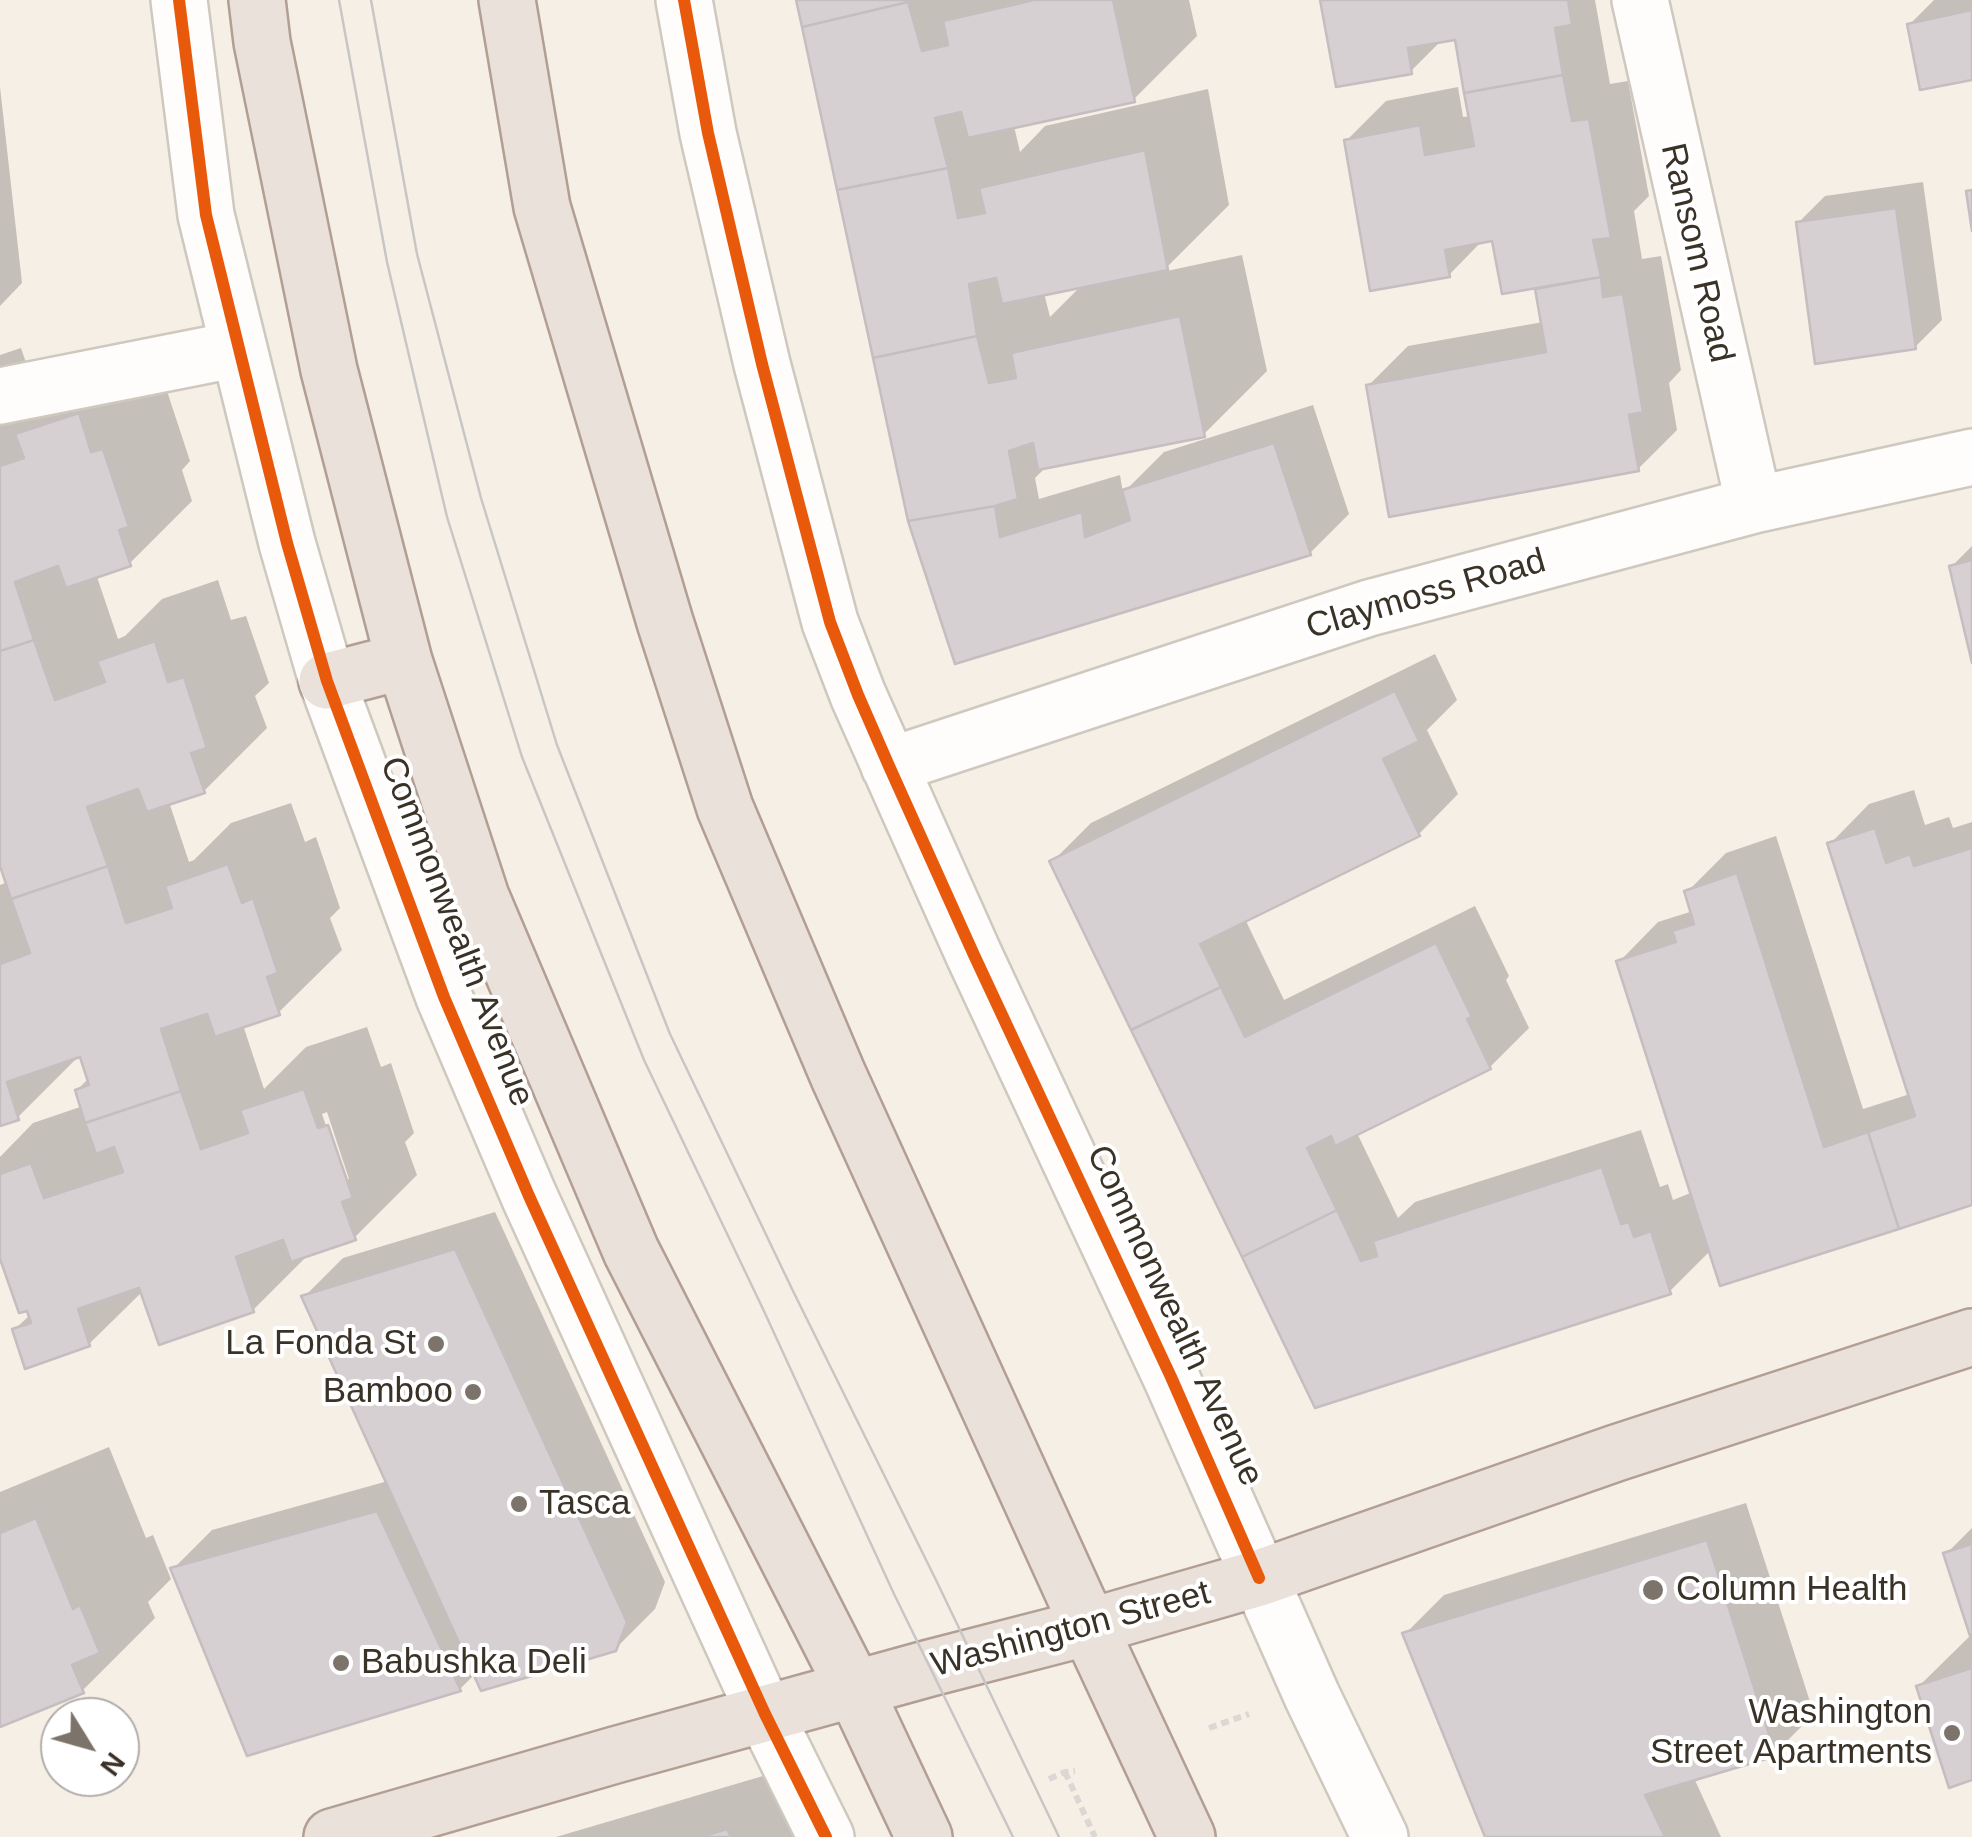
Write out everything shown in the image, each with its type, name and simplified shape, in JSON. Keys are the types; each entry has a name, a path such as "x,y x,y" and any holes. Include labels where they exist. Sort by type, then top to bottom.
{"main road":[{"name":"Commonwealth Avenue","path":"257,0 262,42 329,370 404,661 482,897 632,1252 855,1690 924,1837"},
{"path":"506,0 542,208 664,622 725,808 838,1075 1187,1837"},
{"path":"327,681 404,661"},
{"name":"Washington Street","path":"332,1837 1260,1578 1616,1453 1972,1337"}],"street":[{"name":"Commonwealth Avenue","path":"178,0 206,215 286,543 327,681 444,996 528,1196 765,1714 826,1837"},
{"name":"Commonwealth Avenue","path":"684,0 708,134 762,364 830,622 858,695 974,955 1380,1837"},
{"name":"Ransom Road","path":"1640,0 1754,505"},
{"path":"0,396 238,349"},
{"name":"Claymoss Road","path":"889,766 1369,608 1754,505 1972,457"}],"path":[{"path":"1194,1733 1256,1712"},
{"path":"1049,1780 1075,1771"},
{"path":"1065,1772 1094,1837"}],"building":[{"path":"796,0 908,0 908,2 802,27"},
{"path":"1034,0 1113,0 1135,102 968,138 961,112 935,118 948,168 837,190 802,27 908,2 922,51 948,45 943,21"},
{"path":"1320,0 1568,0 1572,25 1555,28 1563,75 1464,93 1455,40 1408,48 1412,74 1336,87"},
{"path":"1972,10 1972,80 1920,90 1907,24"},
{"path":"1563,75 1572,121 1589,119 1611,238 1593,240 1601,277 1502,294 1492,241 1445,250 1450,277 1370,291 1344,140 1420,125 1425,155 1474,146 1464,93"},
{"path":"1145,150 1168,270 1002,304 996,278 969,284 977,336 873,358 837,190 948,168 958,218 985,213 979,188"},
{"path":"1972,190 1972,231 1966,191"},
{"path":"1896,208 1916,349 1815,364 1796,222"},
{"path":"1601,277 1603,297 1623,294 1643,412 1629,415 1639,471 1389,517 1366,385 1546,352 1535,289"},
{"path":"1180,316 1205,437 1038,470 1033,443 1009,451 1018,499 908,521 873,358 977,336 989,383 1016,378 1011,353"},
{"path":"79,413 91,452 103,449 129,527 119,530 131,566 66,588 58,566 15,582 34,640 0,651 0,466 24,458 15,434"},
{"path":"1274,443 1311,555 955,664 908,521 995,506 1000,537 1082,512 1085,537 1130,520 1122,490"},
{"path":"1972,560 1972,663 1949,566"},
{"path":"34,640 55,700 105,682 97,661 155,641 168,682 184,677 207,748 191,753 205,793 147,812 138,789 87,807 108,866 11,899 0,866 0,651"},
{"path":"1395,691 1419,741 1383,759 1420,836 1200,944 1221,987 1131,1030 1049,861"},
{"path":"1875,828 1886,863 1910,854 1914,866 1972,848 1972,1205 1899,1229 1868,1132 1915,1116 1827,843"},
{"path":"228,864 242,903 253,898 278,973 267,977 280,1015 215,1037 207,1014 161,1029 181,1091 85,1123 75,1090 89,1085 80,1057 7,1082 19,1120 0,1126 0,964 30,953 11,899 108,866 126,923 172,908 165,886"},
{"path":"1737,873 1824,1147 1868,1132 1899,1229 1720,1286 1616,961 1676,942 1672,931 1694,924 1684,891"},
{"path":"1436,943 1472,1017 1467,1019 1491,1069 1335,1146 1331,1136 1307,1148 1337,1210 1242,1257 1131,1030 1221,987 1245,1037"},
{"path":"304,1089 318,1128 328,1125 353,1198 342,1202 356,1240 291,1262 283,1240 236,1257 254,1312 159,1345 139,1288 78,1309 90,1346 25,1369 12,1329 31,1323 27,1311 19,1313 0,1259 0,1174 31,1163 44,1198 123,1172 114,1147 96,1154 85,1123 181,1091 201,1149 248,1133 240,1110"},
{"path":"1602,1167 1621,1224 1629,1222 1634,1237 1651,1231 1671,1294 1315,1408 1242,1257 1337,1210 1361,1261 1377,1256 1373,1241"},
{"path":"455,1249 627,1622 616,1651 481,1691 301,1296"},
{"path":"377,1511 461,1691 247,1756 170,1568"},
{"path":"36,1518 73,1609 80,1605 100,1653 72,1665 84,1693 74,1697 40,1697 40,1711 0,1727 0,1533"},
{"path":"1707,1540 1776,1756 1645,1795 1665,1837 1485,1837 1402,1633"},
{"name":"Washington Street Apartments","path":"1972,1544 1972,1642 1943,1553"},
{"name":"Washington Street Apartments","path":"1972,1668 1972,1780 1949,1788 1916,1686"},
{"path":"727,1829 731,1837 701,1837"}],"tram line":[{"path":"339,0 387,262 447,517 522,757 644,1060 894,1594 1013,1837"},
{"path":"371,0 417,254 481,498 557,745 670,1034 1059,1837"}],"cycle path":[{"path":"179,0 206,215 287,543 327,681 444,997 529,1196 765,1714 826,1837"},
{"path":"684,0 708,133 762,364 830,622 889,766 1171,1377 1259,1578"}],"place":[{"name":"La Fonda St","path":"436,1344"},
{"name":"Bamboo","path":"473,1392"},
{"name":"Tasca","path":"519,1504"},
{"name":"Column Health","path":"1653,1590"},
{"name":"Babushka Deli","path":"341,1663"},
{"name":"Washington Street Apartments","path":"1952,1733"}]}
